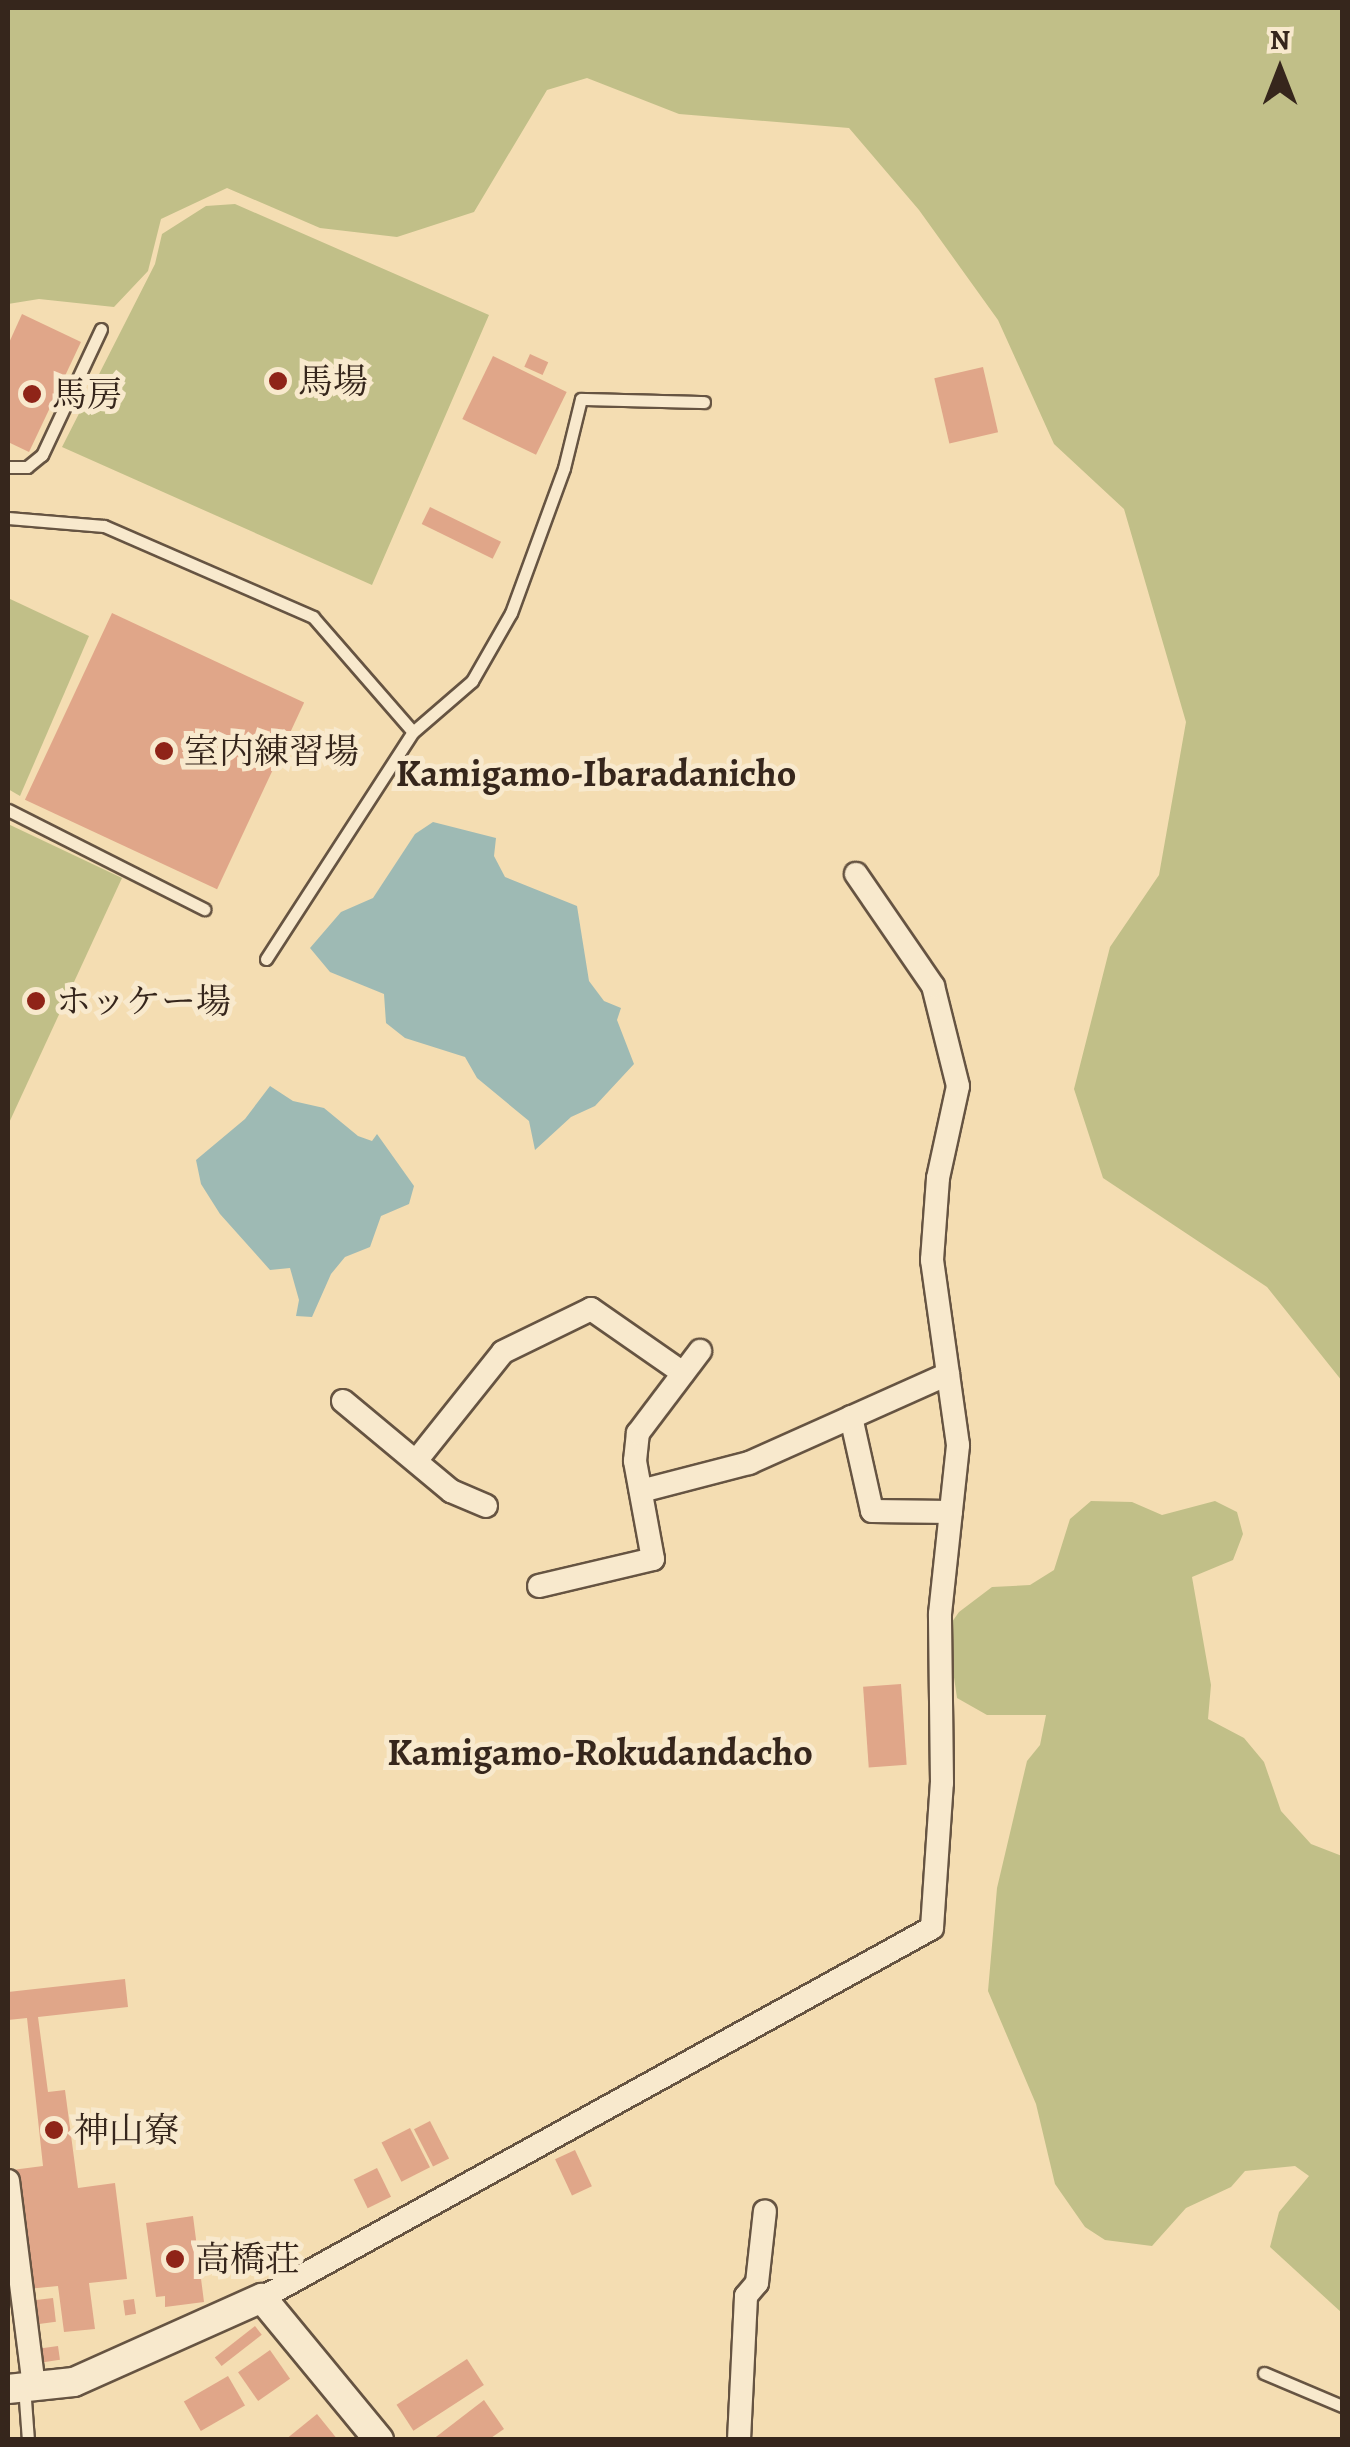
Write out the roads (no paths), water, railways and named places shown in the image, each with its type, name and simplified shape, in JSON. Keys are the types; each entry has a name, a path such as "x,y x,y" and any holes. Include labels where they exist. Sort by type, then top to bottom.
{"street":[{"path":"8,2181 22,2387 74,2382 262,2298 932,1928 942,1782 940,1614 958,1445 932,1260 938,1178 958,1086 952,1045 933,986 856,874"},
{"path":"416,1461 503,1352 591,1309 683,1373"},
{"path":"538,1586 653,1559 641,1491 638,1433 700,1351"},
{"path":"641,1491 749,1463 948,1374"},
{"path":"343,1401 451,1491 486,1506"},
{"path":"851,1417 872,1511 951,1512"},
{"path":"739,2440 746,2296 757,2283 764,2211"},
{"path":"262,2298 379,2440"}],"lane":[{"path":"8,468 27,467 42,455 101,330"},
{"path":"266,959 413,732 472,680 510,613 564,468 580,398 704,402"},
{"path":"8,518 104,526 313,617 413,732"},
{"path":"8,810 204,908"},
{"path":"1264,2373 1342,2406"},
{"path":"22,2387 28,2440"}],"water":[{"path":"433,822 496,838 494,856 505,877 577,906 589,981 604,1001 621,1008 617,1020 634,1064 595,1106 571,1117 535,1150 529,1121 477,1078 465,1057 405,1038 386,1023 384,994 330,972 310,948 341,912 373,898 415,834"},
{"path":"270,1086 293,1101 324,1108 358,1136 372,1141 377,1134 414,1186 409,1204 381,1216 370,1247 345,1257 331,1274 312,1317 296,1316 299,1300 290,1268 270,1270 220,1214 201,1184 196,1160 245,1119"}],"place":[{"name":"馬場","path":"278,381"},
{"name":"馬房","path":"32,394"},
{"name":"室内練習場","path":"164,751"},
{"name":"ホッケー場","path":"36,1001"},
{"name":"神山寮","path":"54,2130"},
{"name":"高橋荘","path":"175,2259"}],"district":[{"name":"Kamigamo-Ibaradanicho","path":"596,774"},
{"name":"Kamigamo-Rokudandacho","path":"600,1753"}]}
